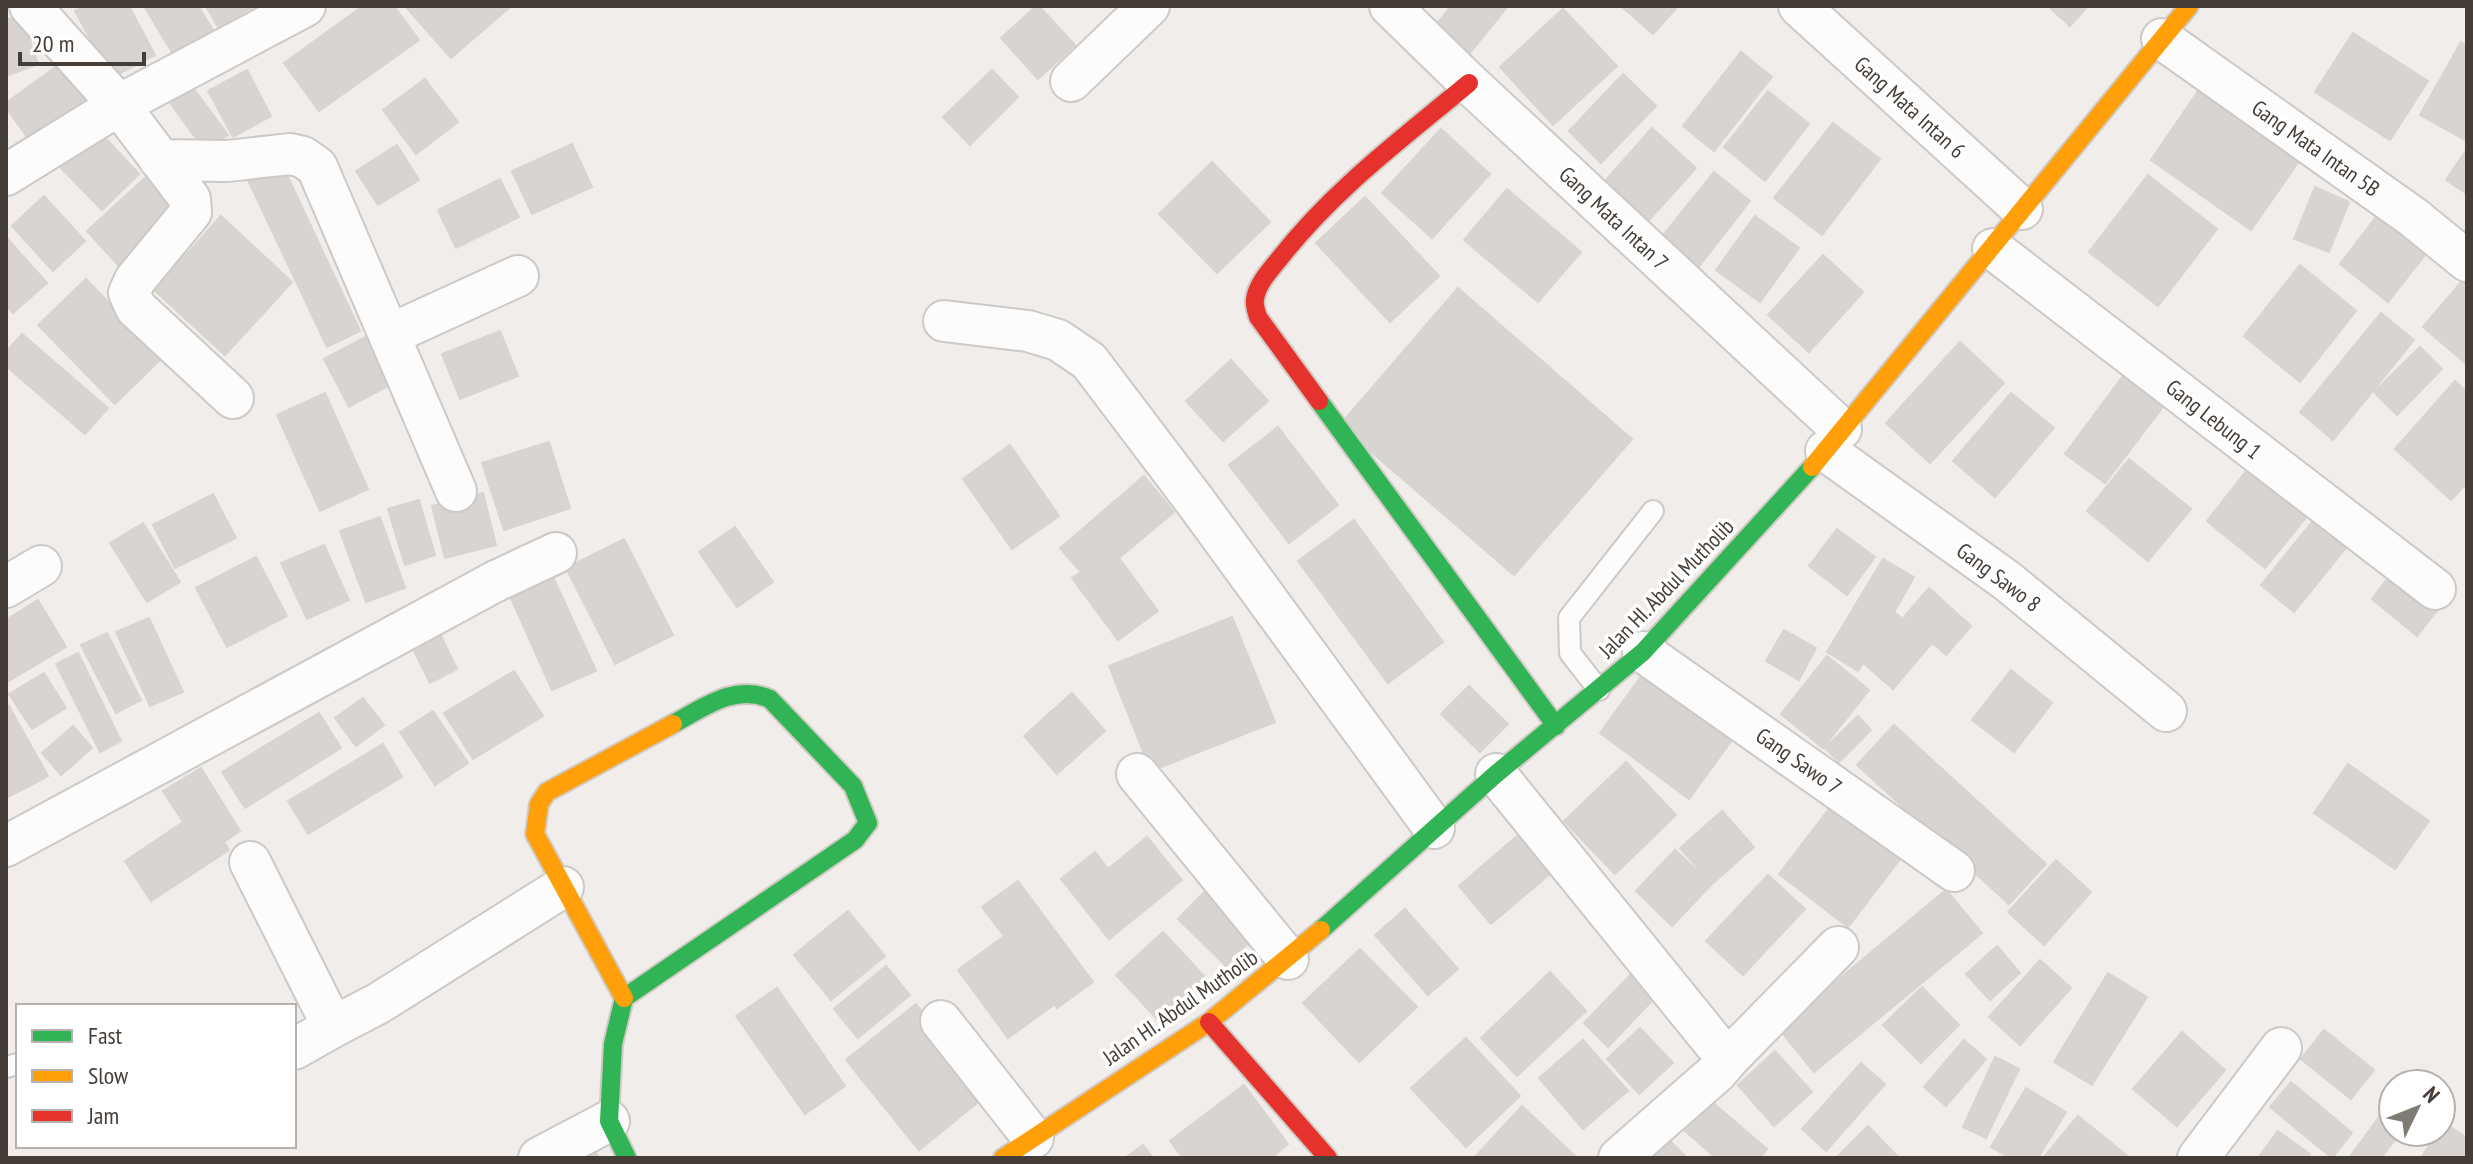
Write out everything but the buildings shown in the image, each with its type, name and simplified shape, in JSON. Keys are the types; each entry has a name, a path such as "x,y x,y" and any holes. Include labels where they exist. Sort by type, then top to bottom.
{"street":[{"path":"30,6 119,105 190,199 191,212 135,280 129,293 136,308 233,398"},
{"path":"6,175 119,105 305,6"},
{"path":"1071,81 1149,6"},
{"name":"Gang Mata Intan 7","path":"1390,6 1834,440"},
{"name":"Gang Mata Intan 6","path":"1799,6 2022,209"},
{"name":"Jalan HI. Abdul Mutholib","path":"1018,1148 1209,1022 1288,959 1496,774 1643,652 1834,440 2189,6"},
{"name":"Gang Mata Intan 5B","path":"2162,39 2413,217 2467,261"},
{"path":"1469,83 1325,206 1287,247 1267,275 1255,295 1255,307 1258,317 1556,726"},
{"path":"160,160 227,161 290,154 303,157 317,167 456,491"},
{"name":"Gang Lebung 1","path":"1993,249 2435,589"},
{"path":"389,335 518,276"},
{"path":"944,321 1028,331 1058,340 1089,361 1434,828"},
{"name":"Gang Sawo 8","path":"1834,440 2166,711"},
{"path":"6,846 496,581 556,553"},
{"path":"6,587 41,566"},
{"name":"Gang Sawo 7","path":"1643,652 1954,871"},
{"path":"624,998 535,834 539,804 547,792 723,697 744,692 759,693 770,699 853,786 868,823 855,840 624,998 613,1044 609,1121 627,1158"},
{"path":"1137,774 1288,959"},
{"path":"1496,774 1714,1043 1730,1057"},
{"path":"250,862 333,1027"},
{"path":"296,1048 379,1003 563,887"},
{"path":"1619,1158 1716,1073 1838,947"},
{"path":"941,1021 1018,1148"},
{"path":"1209,1022 1320,1155"},
{"path":"2198,1158 2281,1048"},
{"path":"539,1158 609,1121"}],"lane":[{"path":"1599,690 1570,653 1569,618 1653,511"}],"traffic: fast":[{"path":"1319,401 1556,726"},
{"path":"1321,930 1496,774 1643,652 1812,467"},
{"path":"627,1158 609,1121 613,1044 624,998 855,840 868,823 853,786 770,699 757,695 732,696 673,724"}],"traffic: slow":[{"path":"1812,467 2189,6"},
{"path":"624,998 535,834 539,804 547,792 673,724"},
{"path":"1003,1158 1209,1022 1321,930"}],"traffic: jam":[{"path":"1319,401 1258,317 1255,308 1258,288 1323,209 1394,144 1469,83"},
{"path":"1209,1022 1328,1158"}]}
